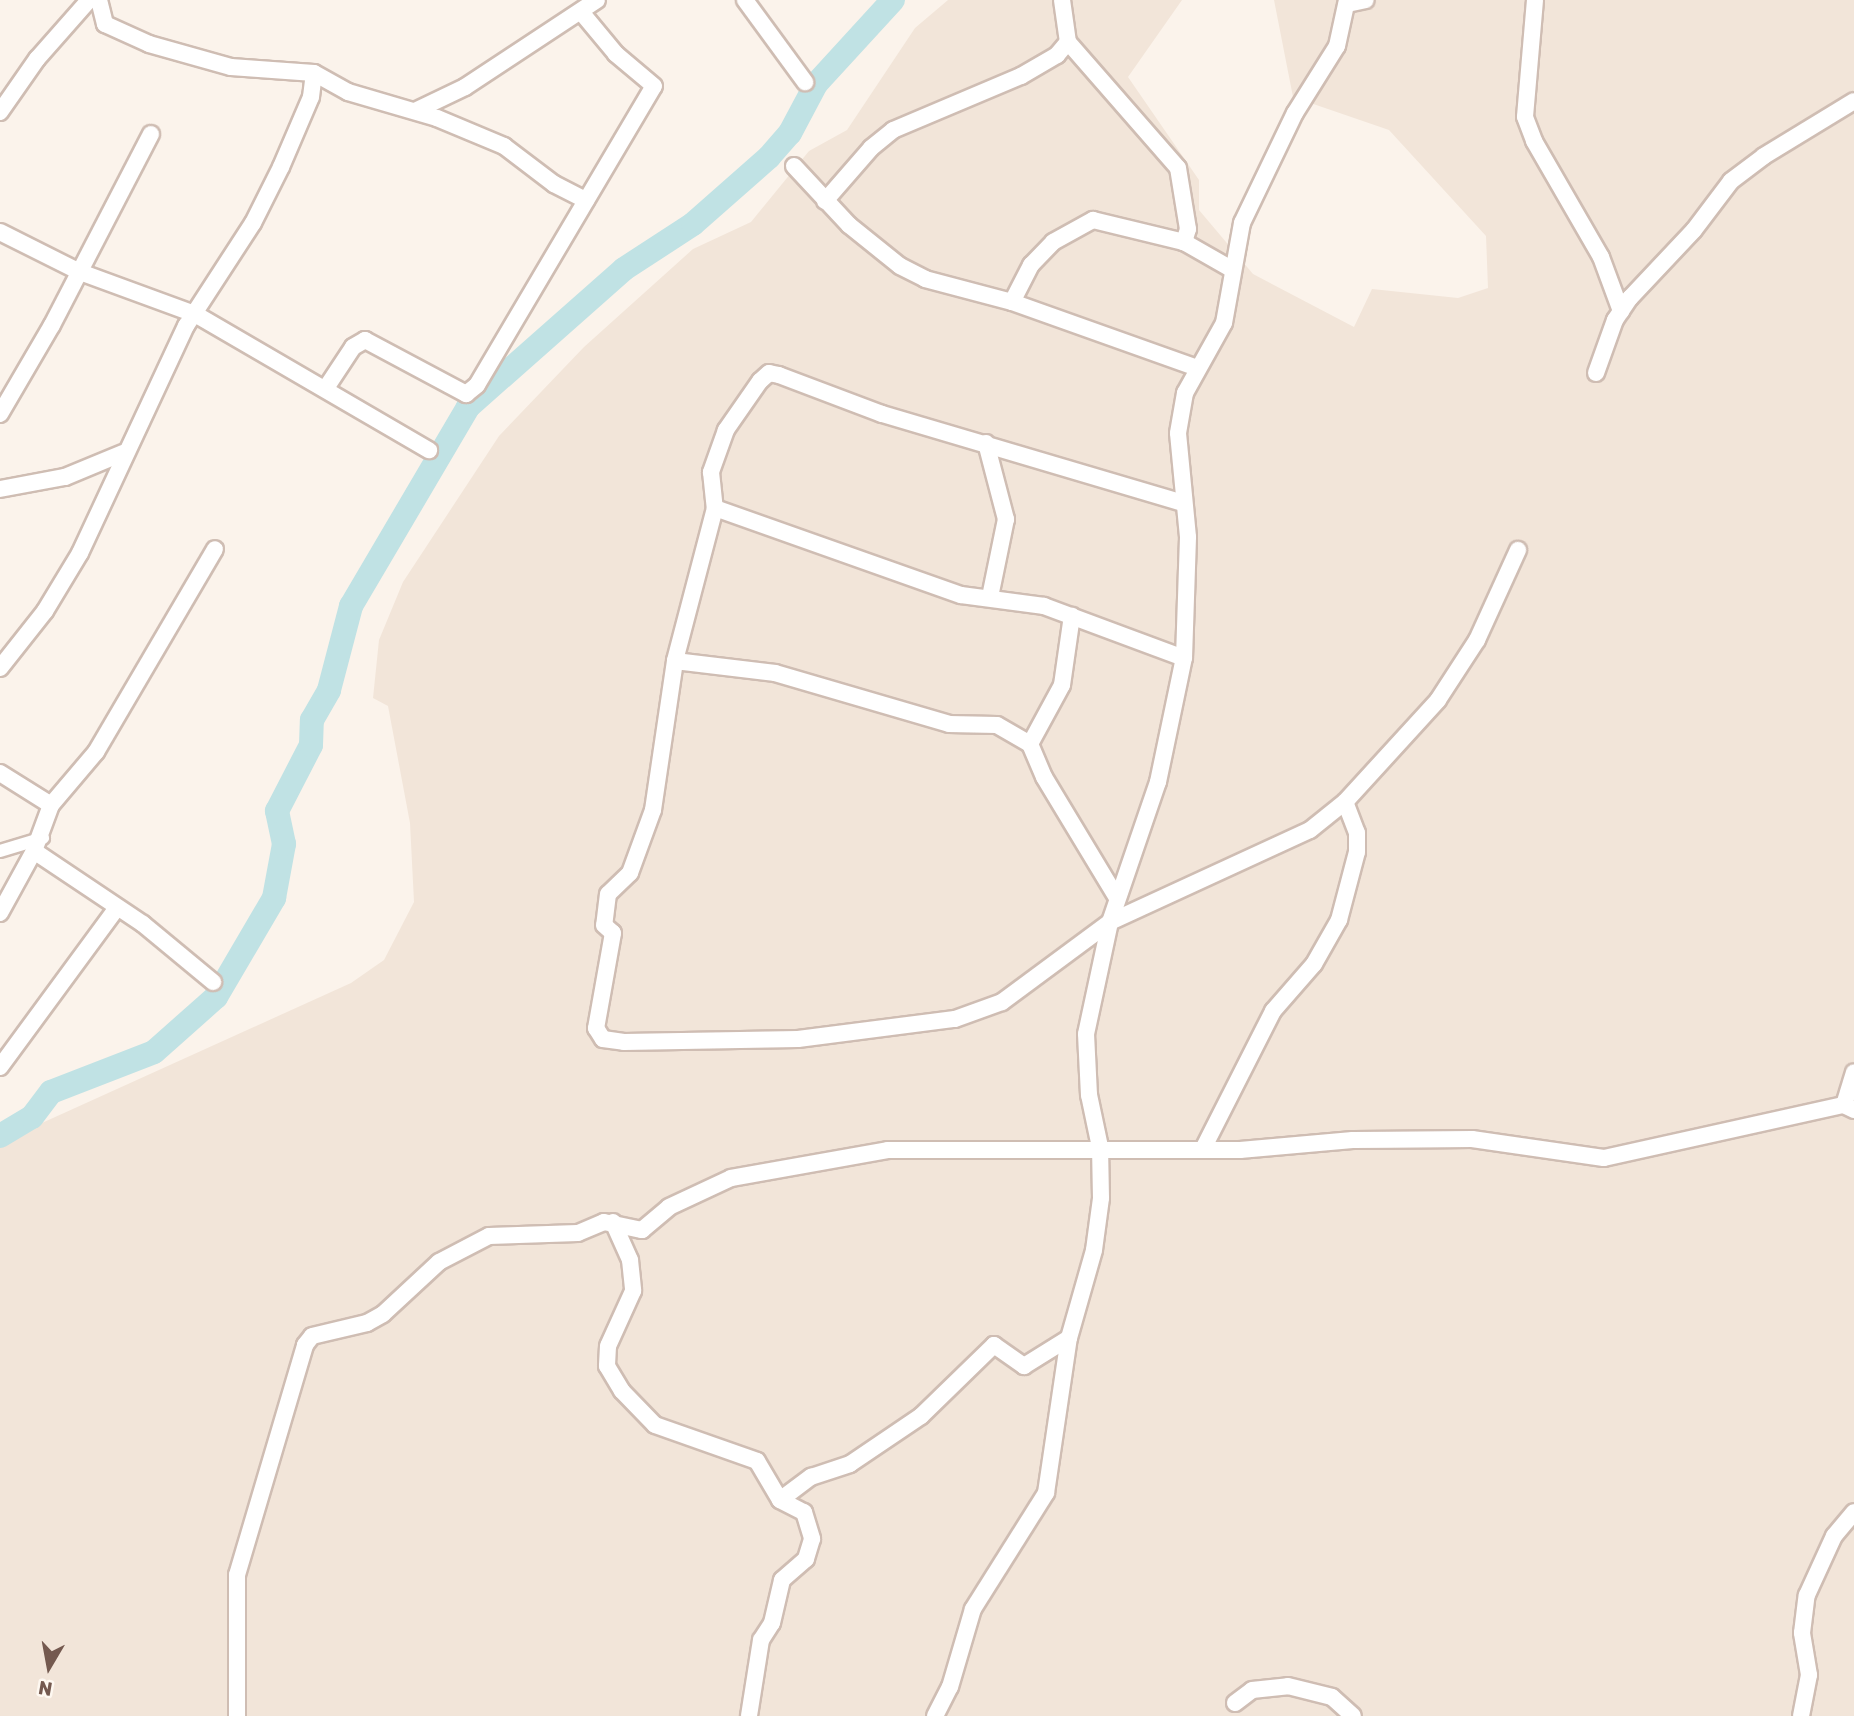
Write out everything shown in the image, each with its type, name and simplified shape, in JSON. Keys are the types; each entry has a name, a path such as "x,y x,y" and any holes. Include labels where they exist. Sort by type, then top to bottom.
{"street":[{"path":"0,112 37,59 89,0"},
{"path":"99,0 105,24 149,44 231,66 314,73 348,92 415,111 504,146 554,184 586,200"},
{"path":"415,111 465,87 597,0"},
{"path":"745,0 805,82"},
{"path":"1062,0 1068,42 1178,169 1188,229 1184,242"},
{"path":"935,1716 950,1687 974,1609 1046,1493 1069,1338 1094,1250 1101,1198 1100,1147 1089,1095 1086,1034 1110,922 1155,795 1184,658 1188,537 1178,433 1185,393 1224,323 1242,223 1295,113 1337,46 1347,2 1366,0"},
{"path":"1535,0 1525,117 1534,141 1601,257 1621,311"},
{"path":"326,388 353,347 365,340 469,393 654,86 616,54 581,12"},
{"path":"825,201 893,130 1021,76 1057,55 1068,42"},
{"path":"0,668 45,611 80,553 123,453 195,314 253,223 281,167 311,97 314,73"},
{"path":"1596,373 1621,311 1747,167 1854,101"},
{"path":"0,414 80,272 151,134"},
{"path":"794,166 825,201 900,266 925,279 1012,302 1197,368"},
{"path":"1012,302 1031,265 1053,242 1093,220 1184,242 1233,270"},
{"path":"0,232 80,272 195,314 263,358 326,388 429,450"},
{"path":"1183,503 882,414 769,373 726,430 711,472 715,508 675,661 653,810 630,873 608,894 604,925 613,933 596,1028 603,1039 624,1042 798,1039 955,1019 1002,1002 1110,922 1310,830 1345,802 1438,700 1477,640 1518,550"},
{"path":"986,443 1006,519 990,597"},
{"path":"0,489 65,477 123,453"},
{"path":"715,508 961,595 1044,606 1184,658"},
{"path":"0,913 34,851 51,805 96,752 215,549"},
{"path":"1030,744 1059,692 1072,617"},
{"path":"675,661 775,673 949,724 997,724 1030,744 1044,777 1117,898"},
{"path":"0,773 51,805"},
{"path":"1203,1149 1273,1011 1314,964 1339,920 1357,852 1357,833 1345,802"},
{"path":"0,850 48,837 51,805"},
{"path":"34,851 117,908 213,982"},
{"path":"0,1066 117,908"},
{"path":"237,1716 237,1575 305,1345 312,1336 367,1323 383,1314 439,1262 489,1236 578,1233 613,1222 642,1230 669,1207 731,1178 888,1150 1286,1148 1353,1140 1472,1139 1604,1158 1849,1107 1854,1072"},
{"path":"613,1222 630,1261 633,1291 608,1346 607,1366 622,1391 655,1425 757,1461 780,1500 803,1512 812,1539 806,1559 782,1580 772,1623 761,1640 749,1716"},
{"path":"780,1500 811,1477 850,1464 911,1423 994,1345 1024,1366 1069,1338"},
{"path":"1801,1716 1809,1675 1802,1633 1807,1595 1834,1536 1854,1512"},
{"path":"1236,1703 1252,1690 1289,1685 1332,1697 1353,1716"}],"shaded area":[{"path":"948,0 1182,0 1128,77 1199,180 1199,210 1253,274 1354,327 1372,289 1458,298 1488,288 1486,236 1389,130 1293,97 1274,0 1854,0 1854,1716 0,1716 0,1142 351,983 384,960 414,902 410,823 388,706 373,698 379,640 403,582 499,436 584,347 693,249 751,222 809,151 847,130 915,28"}],"waterway":[{"path":"0,1136 32,1117 51,1092 154,1052 216,997 274,898 284,844 277,811 311,745 312,720 329,690 351,606 468,407 624,269 693,224 769,157 790,133 816,84 893,0"}]}
